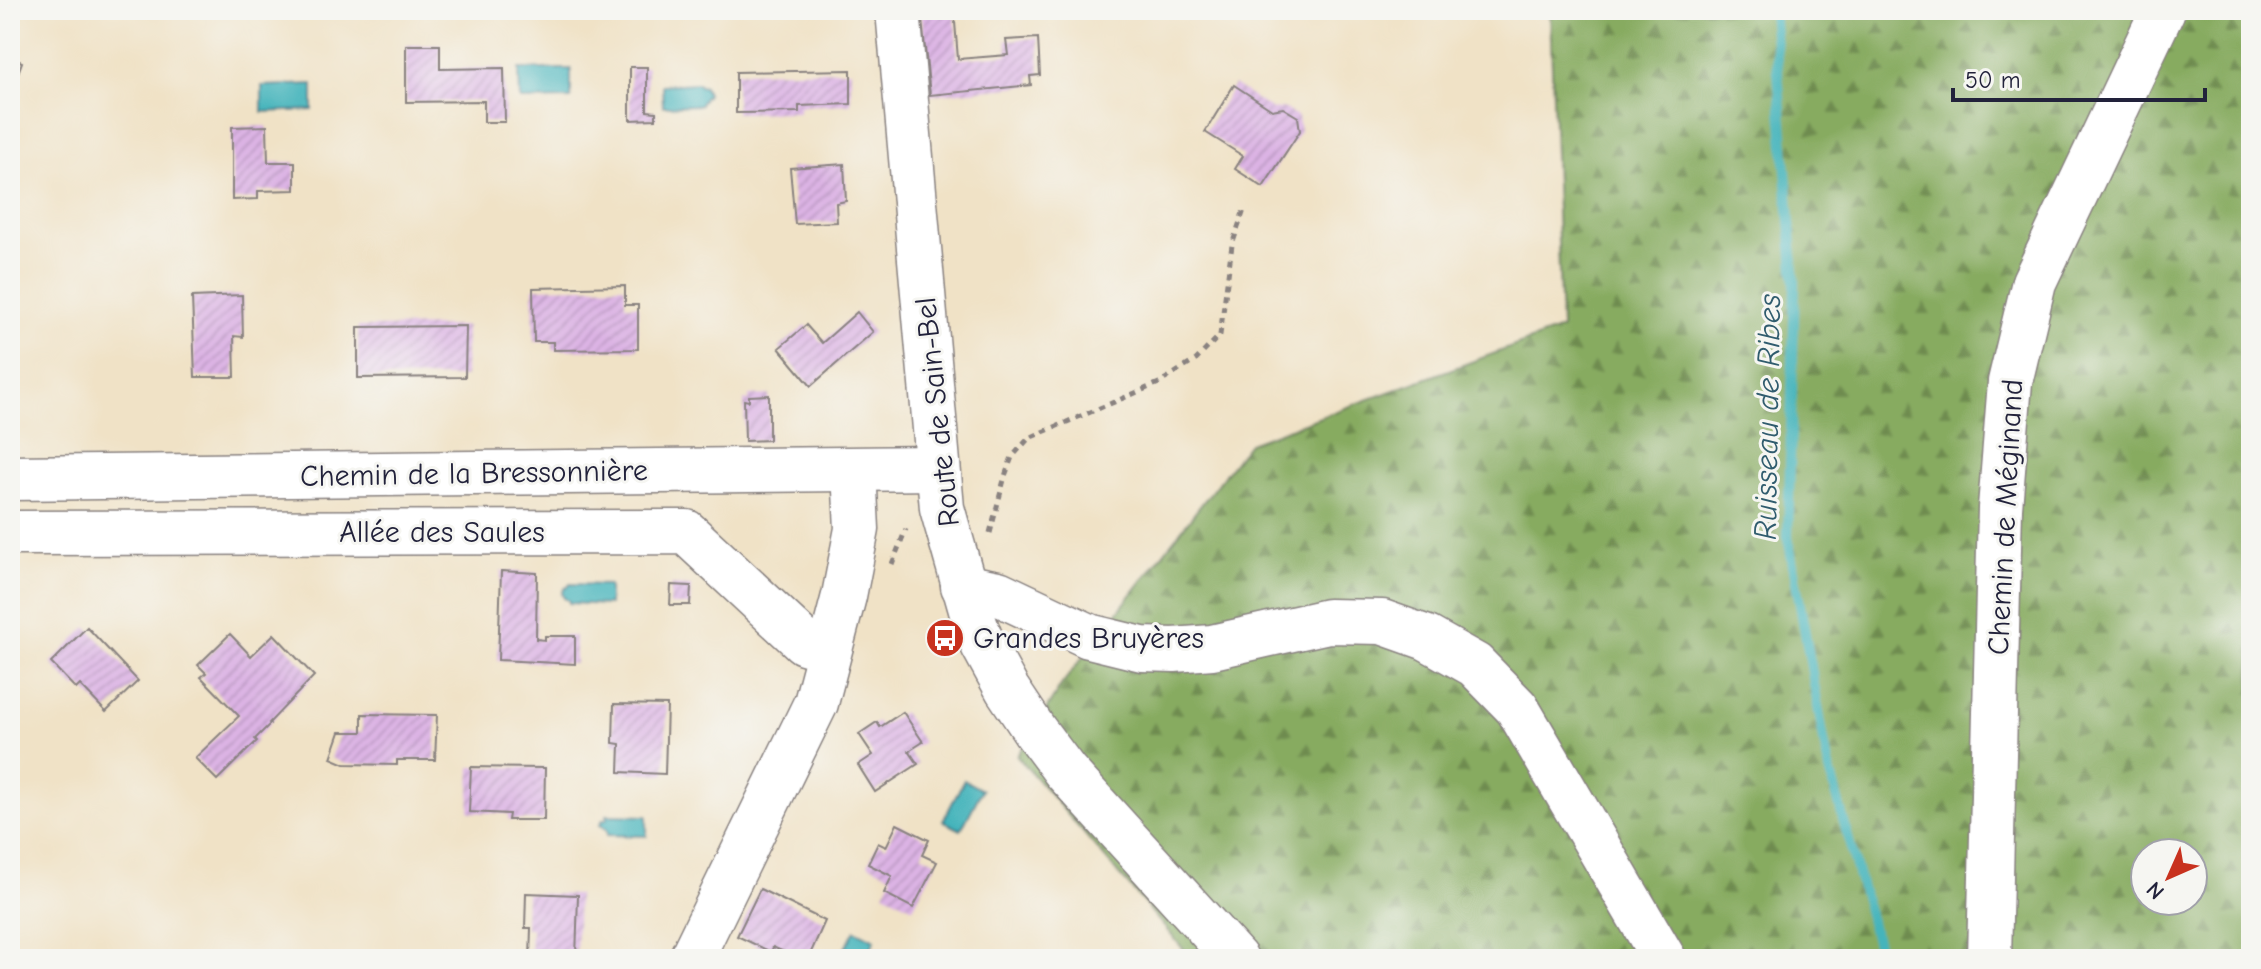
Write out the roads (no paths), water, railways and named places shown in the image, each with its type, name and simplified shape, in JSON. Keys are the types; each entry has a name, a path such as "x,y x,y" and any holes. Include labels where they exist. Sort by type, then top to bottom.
{"street":[{"name":"Route de Sain-Bel","path":"898,10 942,508 983,645 1007,689 1065,771 1236,959"},
{"name":"Chemin de Méginand","path":"1989,959 2000,508 2010,382 2034,282 2163,10"},
{"name":"Chemin de la Bressonnière","path":"10,478 938,468"},
{"path":"691,959 816,703 844,596 857,529 854,470"},
{"name":"Allée des Saules","path":"10,533 686,532 804,642 829,649"},
{"path":"963,586 998,593 1089,636 1142,649 1212,647 1328,621 1382,622 1427,638 1475,665 1517,708 1664,959"}],"water":[{"path":"519,69 571,69 571,99 520,100"},
{"path":"698,83 707,94 699,105 663,106 662,85"},
{"path":"313,84 313,110 262,112 262,86"},
{"path":"570,584 609,585 609,605 569,603 562,594"},
{"path":"964,780 982,790 961,830 943,821"},
{"path":"607,815 647,816 647,836 607,835 607,830 600,825"},
{"path":"855,930 875,940 865,959 839,959"}],"waterway":[{"name":"Ruisseau de Ribes","path":"1773,10 1795,283 1788,537 1828,763 1881,959"}],"place":[{"name":"Grandes Bruyères","path":"945,638"}]}
